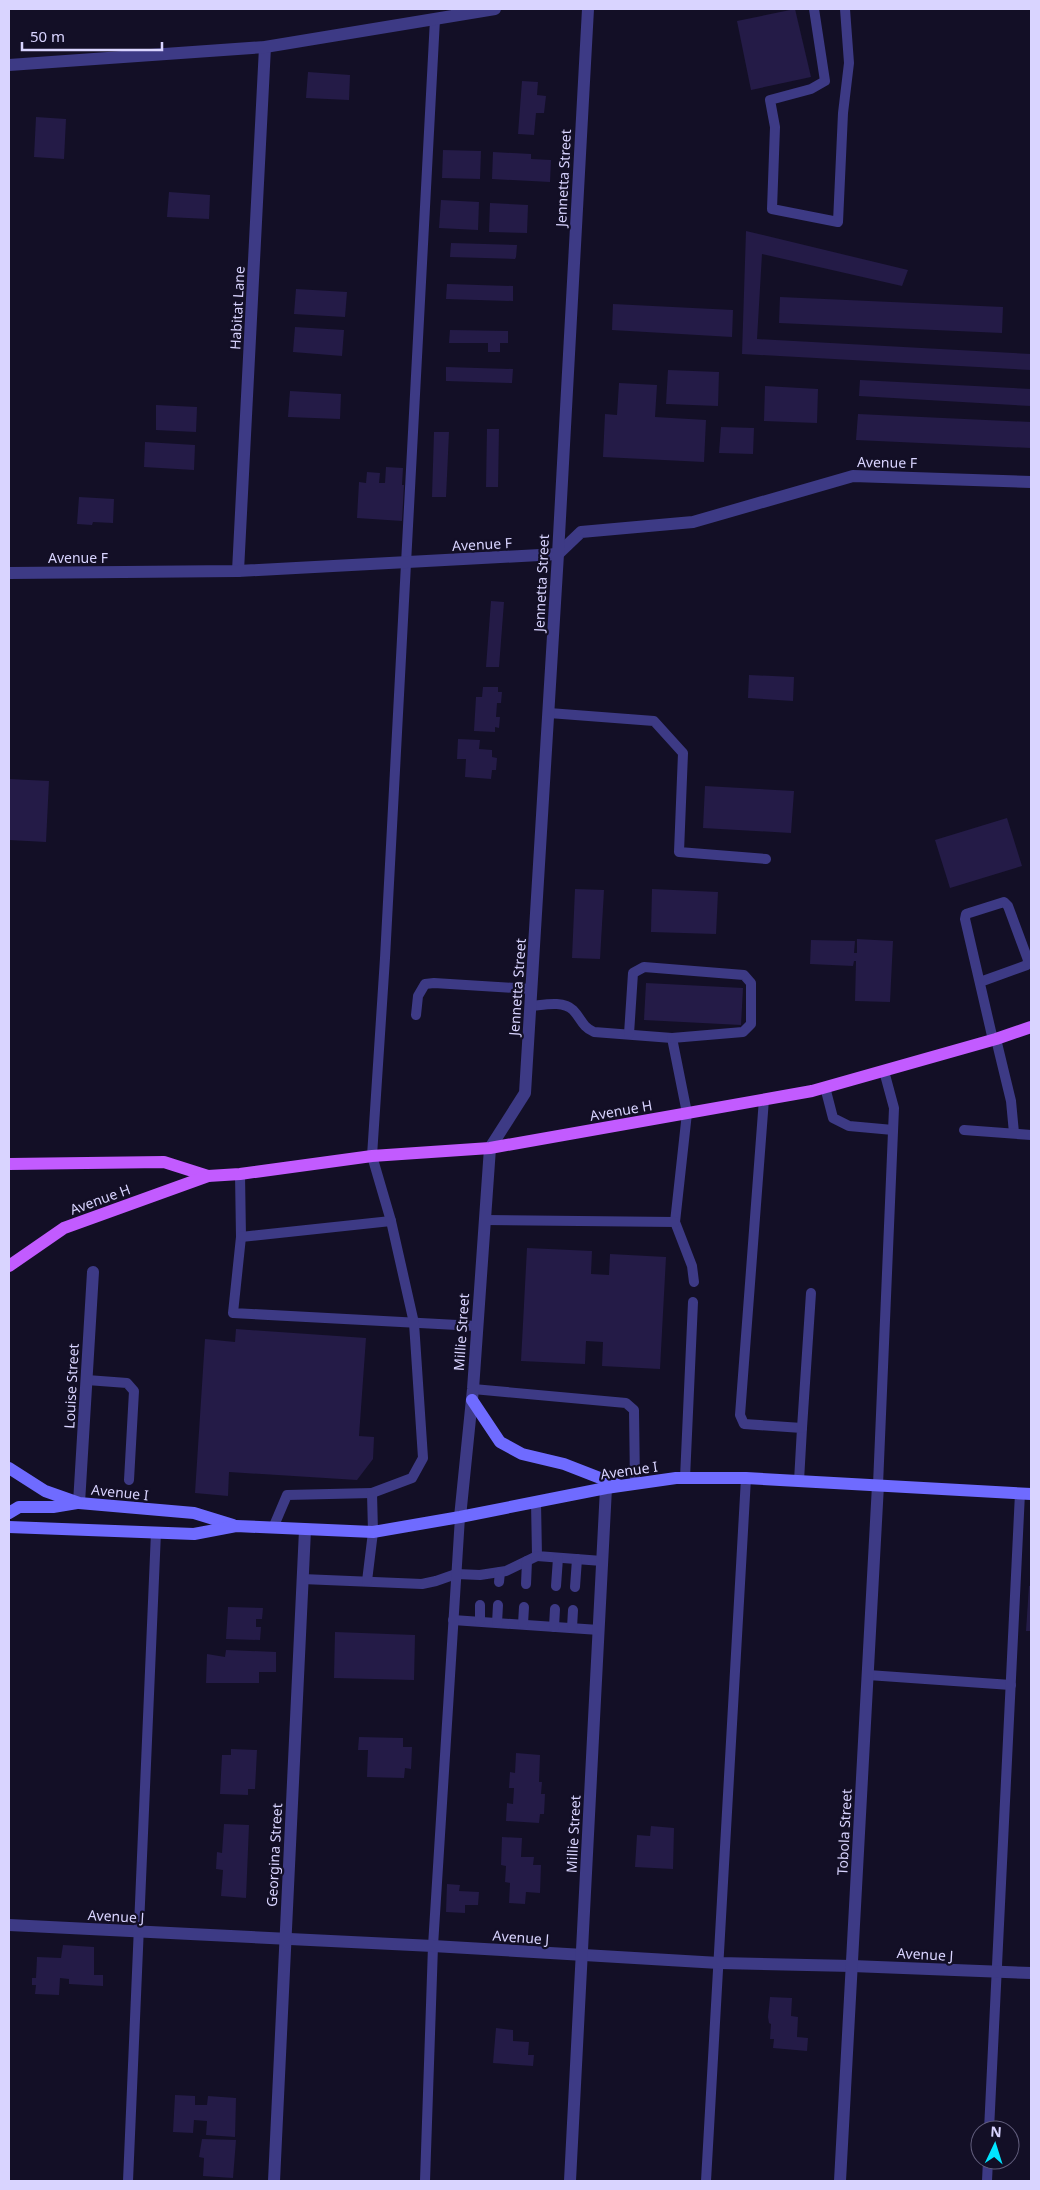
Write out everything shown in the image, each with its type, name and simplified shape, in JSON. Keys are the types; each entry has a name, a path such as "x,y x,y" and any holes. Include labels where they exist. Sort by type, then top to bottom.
{"main road":[{"name":"Avenue H","path":"9,1266 64,1228 208,1176 240,1174 372,1156 490,1148 687,1113 825,1088 1031,1028"},
{"name":"Avenue H","path":"9,1164 164,1162 208,1176"},
{"path":"472,1394 500,1442 522,1454 564,1464 620,1486"},
{"name":"Avenue I","path":"9,1468 45,1491 79,1503 194,1513 236,1526"},
{"name":"Avenue I","path":"9,1527 194,1534 236,1526 373,1532 606,1488 684,1478 746,1478 1026,1494"},
{"path":"9,1513 19,1507 53,1508 79,1503"}],"street":[{"path":"9,65 265,47 495,9"},
{"name":"Jennetta Street","path":"490,1148 525,1093 549,713 588,9"},
{"name":"Habitat Lane","path":"238,571 265,47"},
{"name":"Avenue F","path":"9,573 238,571 558,554 582,532 692,522 853,476 1031,482"},
{"name":"Millie Street","path":"460,1517 472,1394 490,1148"},
{"name":"Louise Street","path":"79,1503 93,1272"},
{"name":"Tobola Street","path":"840,2181 878,1485"},
{"name":"Millie Street","path":"570,2181 606,1488"},
{"name":"Georgina Street","path":"274,2181 304,1530"},
{"name":"Avenue J","path":"9,1925 434,1946 719,1963 852,1966 1031,1974"}],"lane":[{"path":"814,9 825,81 811,89 770,100 775,127 772,209 838,222 843,113 849,63 845,9"},
{"path":"273,1528 287,1495 372,1493 412,1478 423,1458 414,1323 391,1221 372,1156 386,958 435,19"},
{"path":"549,713 654,721 683,753 679,852 766,859"},
{"path":"980,982 1027,965 1028,960 1008,906 1004,902 966,914 965,919 980,982 1011,1101 1014,1133"},
{"path":"531,1006 561,1004 572,1009 585,1028 594,1032 672,1038 743,1032 751,1024 751,983 744,975 644,967 633,973 629,1034"},
{"path":"416,1015 418,996 425,984 532,989"},
{"path":"672,1038 687,1113 675,1222 692,1266 694,1282"},
{"path":"878,1485 894,1108 884,1071"},
{"path":"825,1088 833,1118 849,1126 893,1130"},
{"path":"764,1099 740,1415 744,1424 802,1428"},
{"path":"964,1130 1031,1135"},
{"path":"240,1174 241,1237 233,1314 476,1326"},
{"path":"484,1220 675,1222"},
{"path":"241,1237 391,1221"},
{"path":"799,1481 811,1293"},
{"path":"684,1478 693,1302"},
{"path":"87,1380 127,1383 134,1391 129,1480"},
{"path":"472,1394 626,1403 634,1410 635,1484"},
{"path":"706,2181 746,1478"},
{"path":"367,1581 373,1532 372,1493"},
{"path":"990,2120 1011,1685 1026,1494"},
{"path":"536,1502 537,1556"},
{"path":"426,2181 434,1946 460,1517"},
{"path":"128,2181 156,1532"},
{"path":"302,1580 422,1584 456,1574 482,1578 499,1577 506,1571 537,1556 602,1561"},
{"path":"556,1586 558,1558"},
{"path":"575,1587 577,1559"},
{"path":"526,1584 527,1561"},
{"path":"480,1605 480,1621"},
{"path":"497,1622 498,1605"},
{"path":"523,1624 524,1607"},
{"path":"554,1626 555,1609"},
{"path":"572,1628 573,1610"},
{"path":"453,1620 598,1630"},
{"path":"868,1676 1011,1685"}],"building":[{"path":"795,9 811,77 751,90 737,21"},
{"path":"308,72 350,75 349,100 306,98"},
{"path":"522,81 538,82 537,95 546,96 544,113 536,113 534,135 518,134"},
{"path":"36,117 66,119 64,159 34,157"},
{"path":"443,150 481,151 480,179 442,178"},
{"path":"493,152 531,154 531,159 551,160 550,182 492,179"},
{"path":"169,192 210,195 209,219 167,217"},
{"path":"441,200 479,202 478,230 439,228"},
{"path":"490,203 528,205 527,233 489,232"},
{"path":"746,231 908,270 902,286 762,254 757,339 1031,354 1031,370 742,354"},
{"path":"451,243 517,245 516,257 515,259 450,257"},
{"path":"447,284 513,286 513,301 446,299"},
{"path":"296,289 347,292 345,317 294,314"},
{"path":"780,297 1003,307 1002,333 779,323"},
{"path":"613,304 733,310 732,337 612,330"},
{"path":"295,327 344,330 342,356 293,352"},
{"path":"450,330 508,331 508,343 500,343 500,352 488,352 488,343 449,343"},
{"path":"446,367 513,369 512,383 446,381"},
{"path":"668,370 719,372 718,406 666,404"},
{"path":"860,380 1031,389 1031,406 859,396"},
{"path":"619,383 657,385 655,417 706,420 704,462 603,457 605,414 617,415"},
{"path":"765,386 818,389 817,423 764,421"},
{"path":"290,391 341,394 340,419 288,417"},
{"path":"156,405 197,407 196,432 156,430"},
{"path":"858,414 1031,422 1031,448 856,440"},
{"path":"721,427 754,428 753,454 719,453"},
{"path":"487,429 499,429 498,487 486,487"},
{"path":"434,432 449,432 446,497 432,497"},
{"path":"145,442 195,445 194,470 144,467"},
{"path":"386,467 403,468 402,521 357,518 359,482 366,483 367,472 380,473 379,483 385,483"},
{"path":"79,497 114,499 113,523 93,522 92,525 77,524"},
{"path":"491,601 504,602 499,667 486,667"},
{"path":"749,675 794,677 793,701 748,698"},
{"path":"483,687 498,687 498,692 502,692 501,703 497,703 496,717 500,717 499,728 495,727 495,732 474,731 476,697 482,697"},
{"path":"458,739 480,740 479,749 492,750 492,757 497,758 496,770 492,770 491,779 465,777 466,759 457,759"},
{"path":"9,779 49,781 46,842 9,840"},
{"path":"705,786 794,791 791,833 703,828"},
{"path":"1007,818 1022,866 950,888 935,840"},
{"path":"575,889 604,890 600,959 572,958"},
{"path":"652,889 718,892 716,934 651,932"},
{"path":"857,939 893,941 890,1002 855,1001 856,961 854,961 853,966 810,964 811,940 855,941 854,953 857,953"},
{"path":"646,983 743,988 741,1025 644,1020"},
{"path":"527,1248 592,1251 591,1274 609,1275 610,1254 666,1257 660,1369 602,1366 603,1342 586,1341 585,1364 521,1361"},
{"path":"236,1329 366,1338 359,1436 374,1437 373,1459 357,1480 229,1472 228,1496 195,1493 205,1339 235,1342"},
{"path":"1029,1586 1031,1586 1031,1631 1026,1631"},
{"path":"228,1607 263,1608 262,1619 256,1619 256,1627 261,1627 260,1640 226,1639"},
{"path":"335,1632 415,1635 414,1680 334,1678"},
{"path":"226,1650 276,1652 276,1672 259,1672 259,1683 206,1683 207,1654 225,1657"},
{"path":"359,1737 403,1738 403,1747 412,1747 411,1769 405,1768 404,1778 367,1777 368,1750 358,1750"},
{"path":"231,1749 257,1750 255,1789 248,1789 248,1795 220,1794 222,1755 231,1755"},
{"path":"516,1753 540,1755 539,1782 542,1782 541,1794 545,1794 544,1814 540,1814 539,1823 506,1821 507,1803 513,1804 514,1788 509,1788 510,1772 515,1773"},
{"path":"224,1824 249,1825 246,1898 221,1896 223,1870 216,1869 217,1852 222,1853"},
{"path":"651,1826 674,1828 673,1869 635,1867 637,1835 650,1836"},
{"path":"502,1837 522,1838 521,1857 534,1857 533,1865 541,1865 540,1893 526,1892 525,1904 509,1903 510,1883 505,1882 506,1866 501,1865"},
{"path":"447,1884 460,1885 459,1891 479,1892 478,1905 465,1905 465,1913 446,1912"},
{"path":"63,1945 94,1947 94,1975 103,1975 103,1986 69,1984 69,1979 60,1978 59,1995 35,1994 36,1985 32,1985 32,1978 36,1978 37,1957 61,1958"},
{"path":"770,1997 792,1998 791,2016 798,2017 797,2037 808,2038 807,2051 773,2048 774,2039 770,2039 771,2024 768,2017"},
{"path":"496,2028 513,2030 513,2041 529,2042 528,2055 534,2055 533,2066 493,2063"},
{"path":"175,2095 195,2096 195,2105 207,2105 208,2096 236,2098 235,2137 206,2135 207,2121 194,2120 193,2133 173,2132"},
{"path":"202,2139 236,2140 233,2178 203,2176 204,2158 199,2157"}]}
